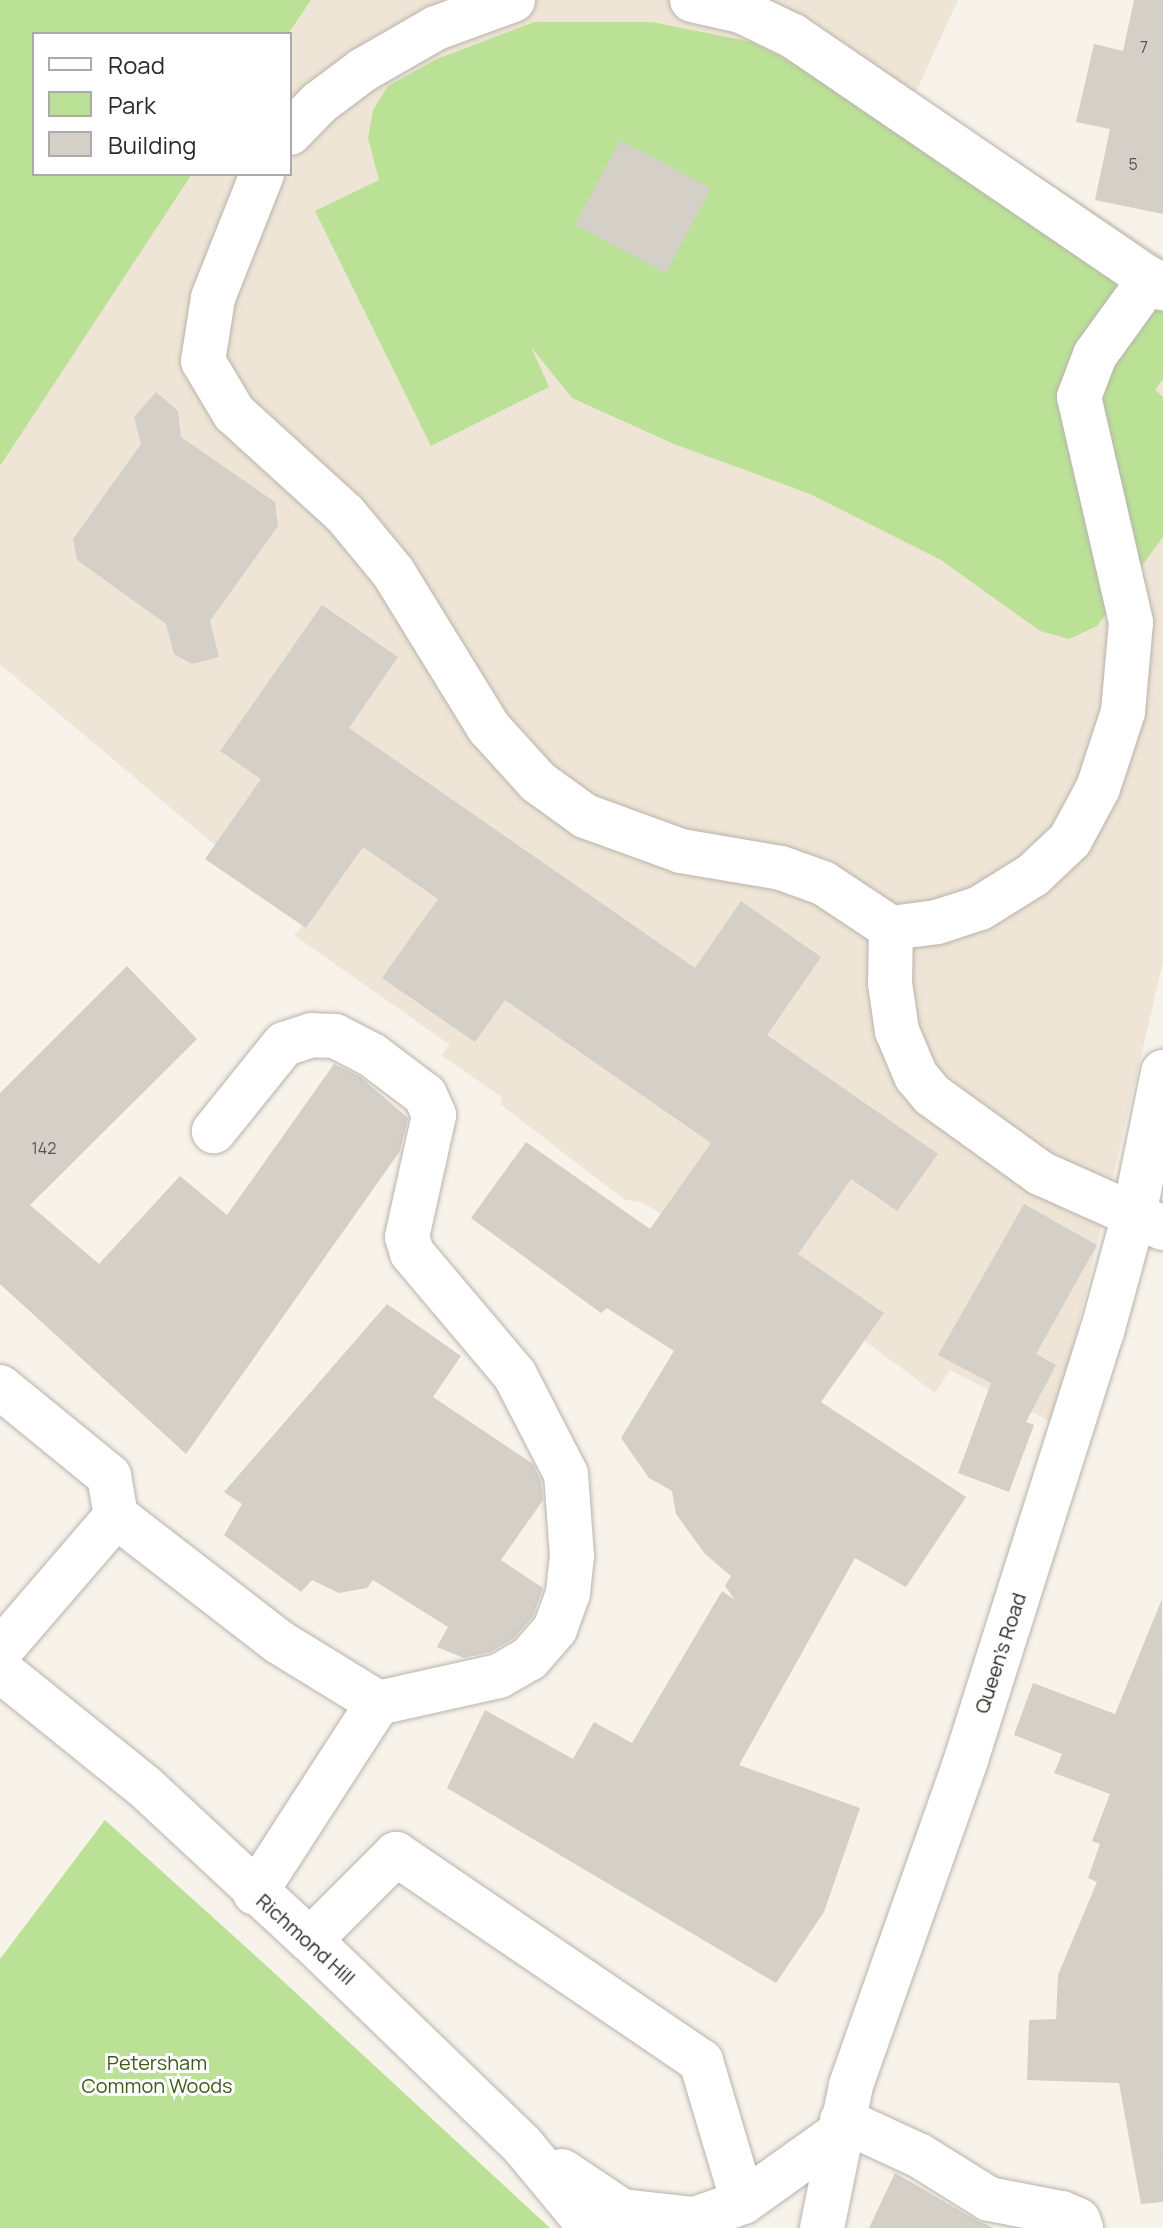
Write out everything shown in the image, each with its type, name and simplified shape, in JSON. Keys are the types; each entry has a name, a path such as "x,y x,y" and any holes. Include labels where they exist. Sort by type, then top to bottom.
{"main road":[{"path":"292,131 319,103 363,70 436,28 513,0"},
{"path":"261,176 213,298 203,361 234,413 345,514 393,572 489,728 538,782 585,816 681,851 781,868 823,883 891,928 937,922 980,908 1033,875 1070,840 1098,788 1123,712 1131,622 1079,397 1095,355 1157,283 793,36 741,11 692,0"},
{"path":"891,928 890,983 897,1031 916,1076 952,1111 1040,1173 1149,1222"},
{"path":"0,1387 109,1476 116,1516 279,1642 378,1703 499,1676 529,1659 555,1629 568,1593 572,1556 566,1474 515,1375 412,1253 407,1237 434,1115 425,1095 372,1055 335,1036 312,1035 284,1044 214,1131"},
{"name":"Queen's Road","path":"822,2228 840,2127 1149,1222 1163,1072"},
{"path":"0,1651 116,1516"},
{"name":"Richmond Hill","path":"0,1670 144,1786 255,1893 310,1940 523,2146 591,2228"},
{"path":"255,1893 378,1703"},
{"path":"310,1940 396,1854 701,2061 743,2202"},
{"path":"523,2146 622,2211 695,2219 743,2202 840,2127 920,2156 989,2199 1062,2213 1078,2220 1081,2228"}],"shaded area":[{"path":"0,0 958,0 915,94 1163,256 1163,962 1055,1424 950,1370 935,1393 858,1336 642,1202 625,1200 500,1104 503,1098 441,1055 450,1045 294,935 306,922 0,664"}],"green space":[{"path":"0,0 311,0 289,32 32,32 32,176 191,176 0,466"},
{"path":"534,22 652,22 752,42 831,83 1163,310 1163,379 1155,390 1163,397 1163,537 1097,626 1069,639 1040,631 941,560 810,494 674,444 572,398 531,347 549,387 431,446 315,211 379,180 368,138 373,110 388,86 437,59"},
{"name":"Petersham Common Woods","path":"105,1820 550,2228 0,2228 0,1959"}],"building":[{"path":"1134,0 1163,0 1163,214 1095,200 1110,129 1076,122 1094,44 1123,51"},
{"path":"620,140 711,188 666,273 575,225"},
{"path":"156,392 178,411 181,437 275,502 278,526 210,621 219,657 192,664 174,654 166,624 77,560 73,539 141,444 134,417"},
{"path":"322,605 398,657 349,728 695,968 741,901 821,957 767,1035 938,1154 897,1211 851,1179 798,1254 884,1313 821,1402 966,1497 906,1587 855,1558 739,1765 860,1808 824,1912 776,1983 447,1788 485,1710 573,1759 594,1722 632,1743 722,1591 735,1600 725,1586 731,1576 705,1554 676,1514 672,1491 649,1478 621,1438 674,1351 607,1308 601,1313 471,1218 526,1142 650,1229 711,1143 505,1000 475,1042 382,978 438,899 363,847 306,928 205,859 261,779 220,751"},
{"path":"127,966 197,1039 30,1205 99,1264 180,1176 227,1215 334,1064 359,1076 408,1118 400,1151 186,1454 0,1284 0,1093"},
{"path":"1024,1204 1097,1245 1036,1354 1056,1365 1026,1422 1034,1425 1009,1492 958,1473 991,1383 938,1355"},
{"path":"387,1304 461,1356 433,1397 533,1464 541,1481 543,1500 501,1560 543,1588 533,1616 513,1639 490,1652 464,1658 437,1647 448,1627 373,1580 367,1588 339,1593 312,1580 301,1592 224,1535 242,1504 224,1492"},
{"path":"1162,1599 1163,2202 1141,2204 1119,2083 1027,2080 1029,2020 1056,2019 1058,1975 1097,1882 1088,1878 1100,1844 1092,1841 1110,1794 1054,1773 1062,1754 1014,1735 1033,1683 1115,1714"},
{"path":"895,2173 976,2220 994,2228 869,2228"}]}
